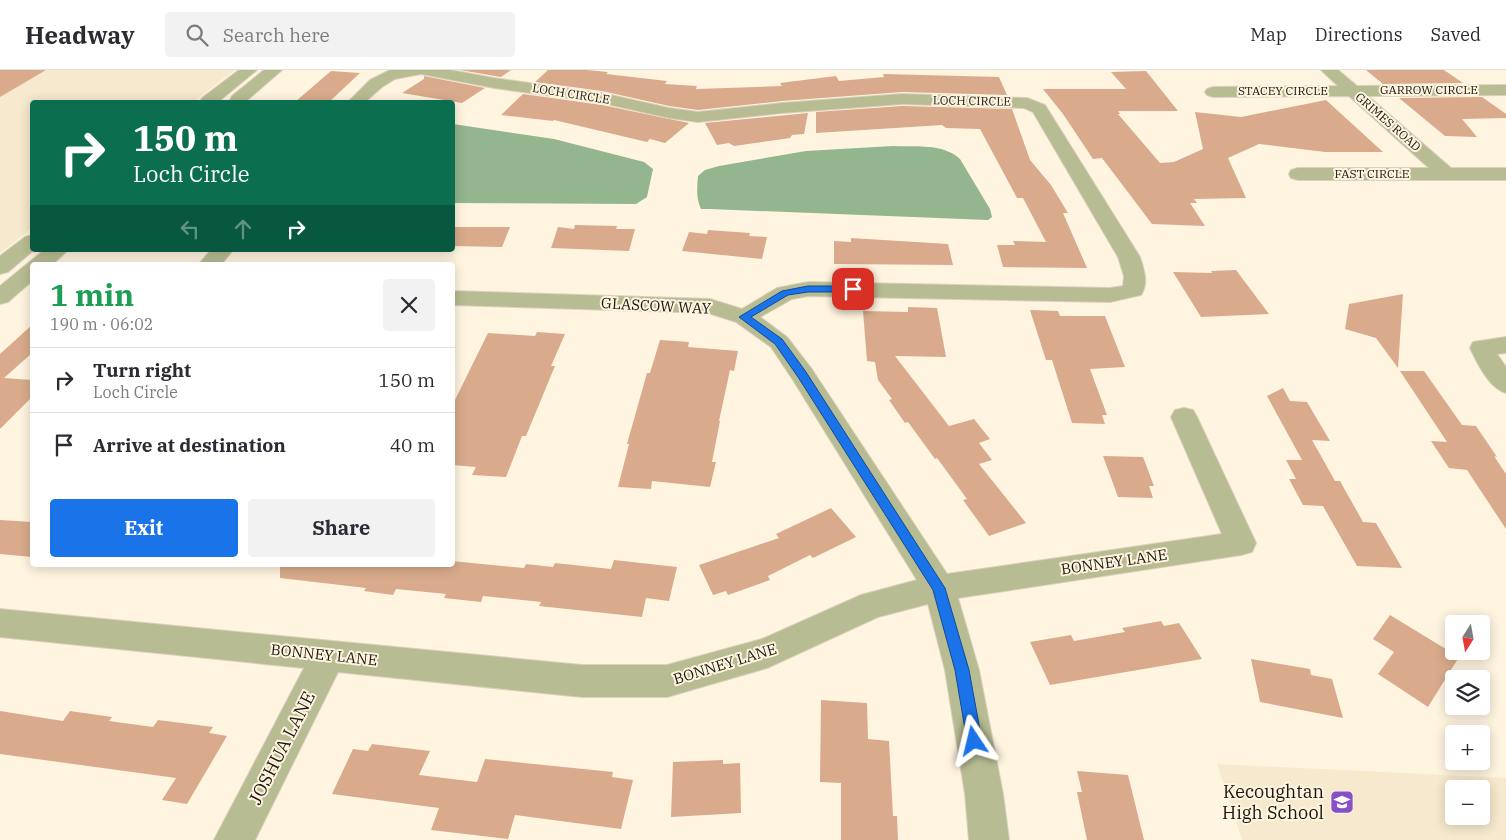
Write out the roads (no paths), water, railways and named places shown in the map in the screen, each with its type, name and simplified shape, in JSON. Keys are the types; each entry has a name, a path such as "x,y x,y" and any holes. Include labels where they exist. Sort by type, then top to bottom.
{"street":[{"path":"211,100 249,70"},
{"path":"237,100 274,70"},
{"path":"358,100 379,80 403,70 416,70"},
{"name":"LOCH CIRCLE","path":"425,70 494,83 602,98 669,113 698,117 782,108 902,99 1027,103 1039,109 1064,146 1124,248 1135,276 1133,290 1110,295 808,289 785,293 744,317"},
{"name":"GRIMES ROAD","path":"1329,70 1446,174"},
{"name":"GARROW CIRCLE","path":"1352,91 1506,90"},
{"name":"STACEY CIRCLE","path":"1213,92 1352,91"},
{"name":"FAST CIRCLE","path":"1298,174 1506,174"},
{"path":"0,268 30,243"},
{"path":"43,262 55,252"},
{"path":"212,262 220,252"},
{"path":"0,268 30,270"},
{"path":"0,297 30,272"},
{"name":"GLASCOW WAY","path":"455,298 710,306 744,317 779,342 802,374 939,588 962,670 984,794 989,840"},
{"path":"1506,345 1482,348 1490,364 1506,384"},
{"name":"BONNEY LANE","path":"0,623 582,681 667,681 767,654 872,605 939,588 1241,543 1184,418"},
{"name":"JOSHUA LANE","path":"234,840 329,655"}],"place":[{"name":"Kecoughtan High School","path":"1342,802"}]}
